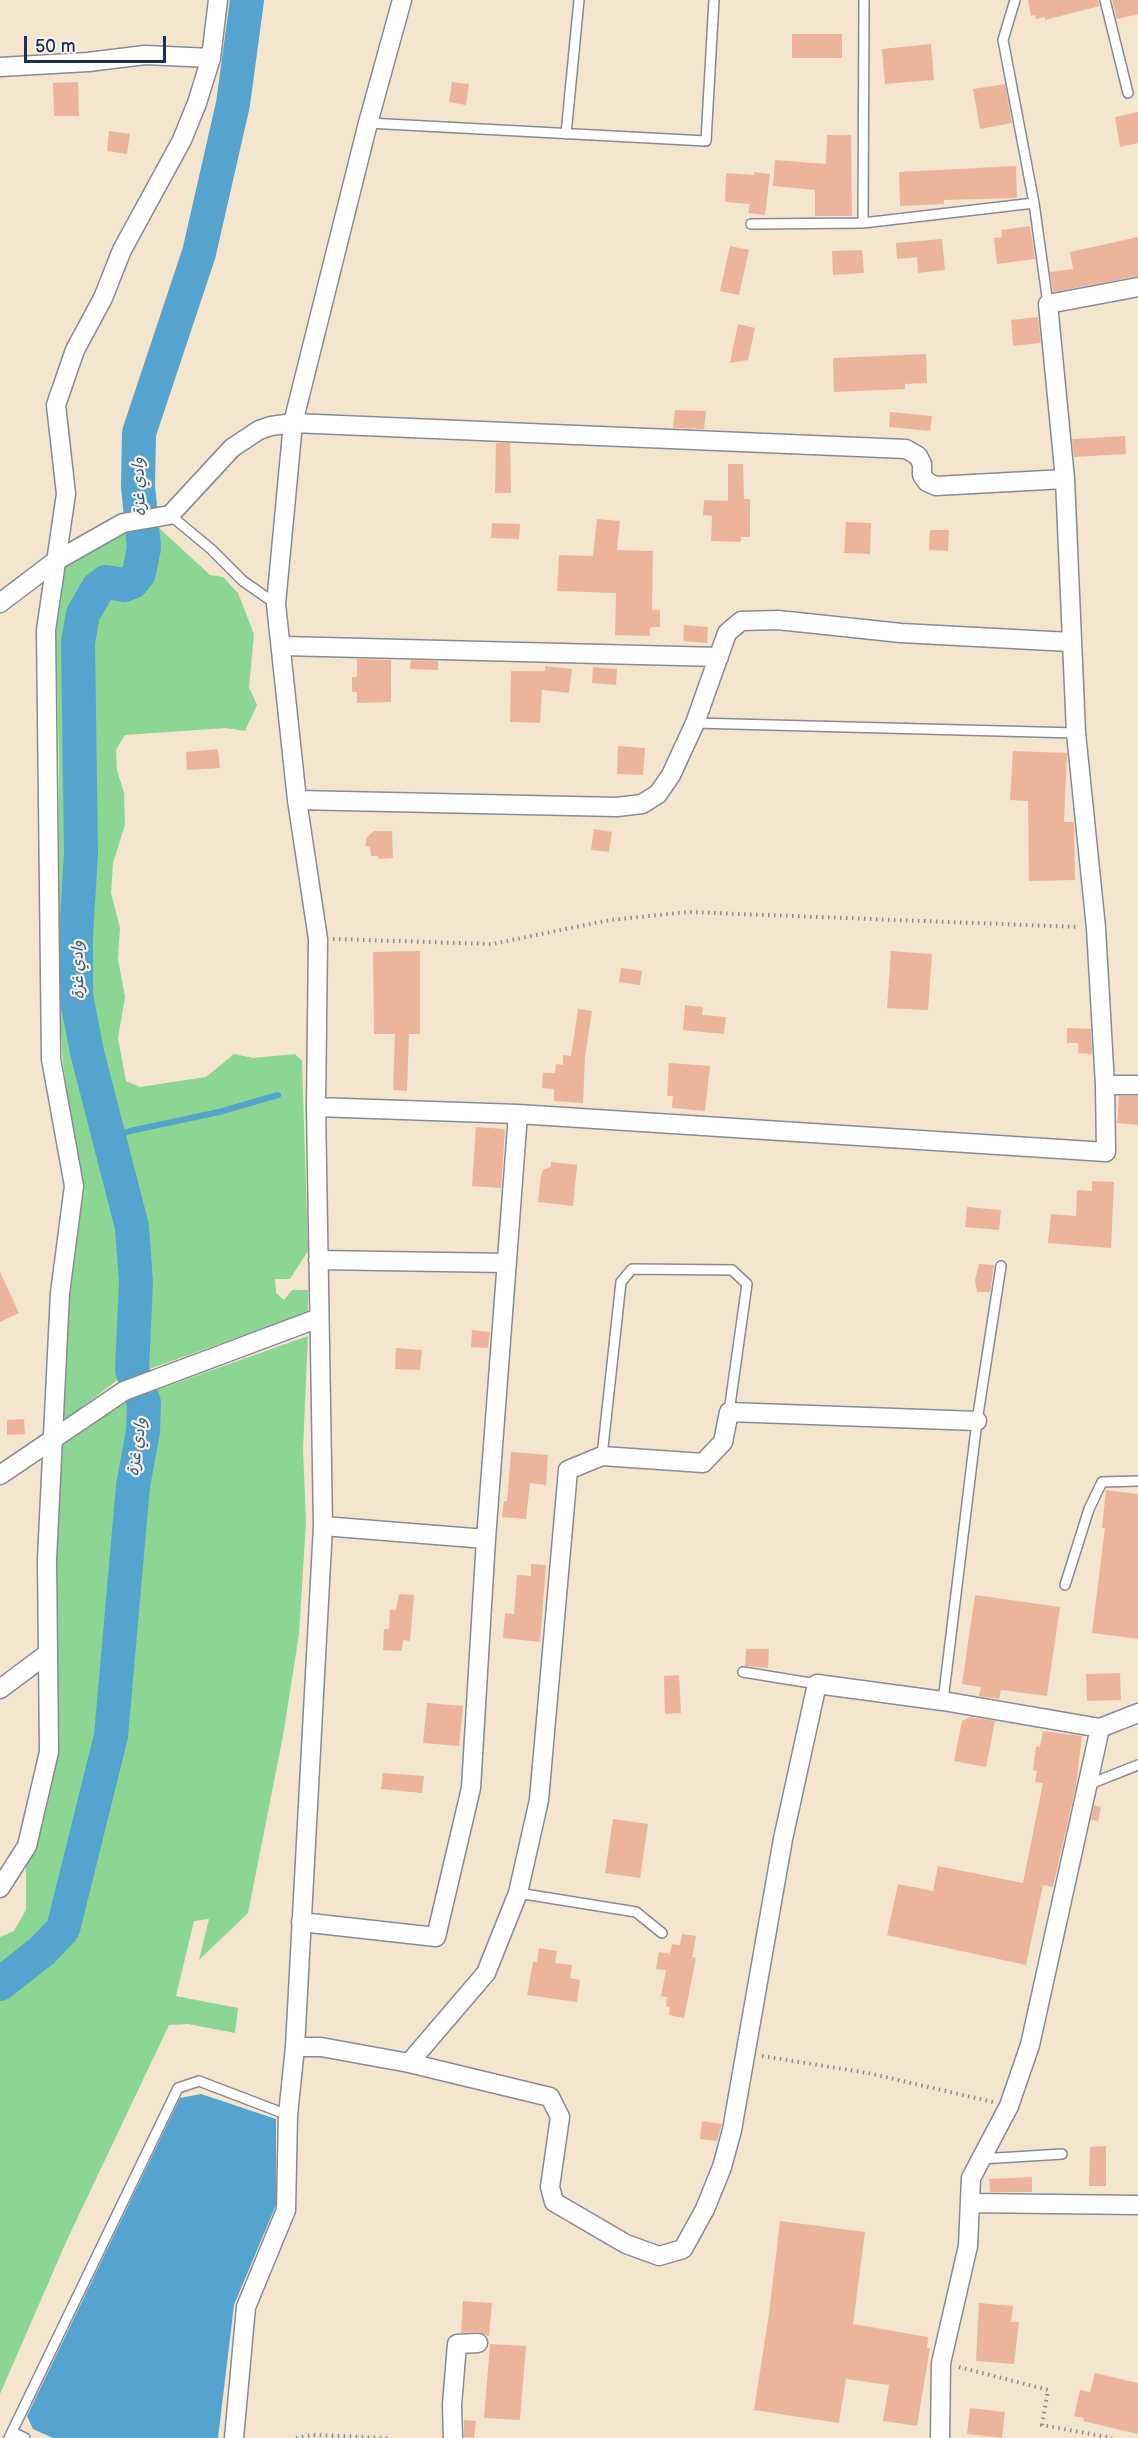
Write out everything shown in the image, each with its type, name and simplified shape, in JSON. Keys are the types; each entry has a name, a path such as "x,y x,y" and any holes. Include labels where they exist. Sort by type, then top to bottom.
{"street":[{"path":"0,1888 27,1846 49,1752 47,1559 60,1293 74,1186 51,1059 46,630 54,562 66,494 56,405 75,350 103,298 122,250 182,140 212,58 218,0"},
{"path":"234,2438 246,2307 286,2210 288,2115 295,2047 323,1526 316,1107 318,939 297,800 283,646 276,604 293,423 368,123 402,0"},
{"path":"0,67 99,61 145,55 212,58"},
{"path":"316,1107 518,1114 1106,1152 1105,1085 1096,928 1076,733 1070,642 1065,479 1048,304 1138,287"},
{"path":"0,603 54,562 123,523 164,515 232,448 259,430 293,423 906,449 918,456 922,464 922,475 927,482 936,486 1065,479"},
{"path":"297,800 617,807 642,804 658,794 665,784 695,723 728,633 741,621 753,619 901,633 1070,642"},
{"path":"283,646 719,657"},
{"path":"1105,1085 1138,1085"},
{"path":"301,1922 436,1936 471,1788 486,1539 518,1114"},
{"path":"318,1260 507,1263"},
{"path":"0,1475 124,1391 319,1318"},
{"path":"409,2064 486,1973 518,1893 538,1800 568,1470 602,1456 703,1463 723,1442 729,1412 977,1421"},
{"path":"323,1526 486,1539"},
{"path":"0,1689 47,1654"},
{"path":"295,2047 321,2047 409,2064 550,2097 560,2117 550,2187 554,2202 626,2244 659,2256 683,2248 718,2178 732,2130 783,1839 817,1684 943,1701 1100,1728 1138,1713"},
{"path":"940,2438 940,2363 968,2246 971,2178 1009,2106 1030,2045 1090,1784 1100,1728"},
{"path":"970,2203 1138,2205"},
{"path":"453,2438 452,2405 457,2344 478,2343"}],"lane":[{"path":"566,134 579,0"},
{"path":"368,123 706,141 714,0"},
{"path":"864,0 864,223"},
{"path":"1015,0 1003,40 1034,203 1048,304"},
{"path":"1105,0 1128,93"},
{"path":"751,224 864,223 1034,203"},
{"path":"164,515 243,581 276,604"},
{"path":"695,723 1076,733"},
{"path":"943,1701 977,1421 1001,1266"},
{"path":"602,1456 621,1282 632,1269 732,1270 747,1284 729,1412"},
{"path":"1065,1585 1089,1509 1102,1482 1138,1481"},
{"path":"743,1672 817,1684"},
{"path":"1090,1784 1138,1765"},
{"path":"518,1893 636,1912 662,1933"},
{"path":"24,2438 10,2435 178,2088 199,2081 288,2115"},
{"path":"980,2159 1062,2154"}],"path":[{"path":"318,939 492,944 610,920 688,912 1096,928"},
{"path":"744,2053 868,2073 1009,2106"},
{"path":"940,2363 1048,2390 1042,2425 1112,2438"},
{"path":"296,2438 312,2435 389,2438"}],"green space":[{"path":"157,526 210,575 223,577 238,593 254,634 249,687 257,705 245,731 226,728 125,735 116,750 117,770 124,793 125,825 113,863 111,893 120,928 118,959 125,997 118,1038 126,1081 140,1087 206,1077 234,1054 253,1058 295,1054 302,1061 308,1251 290,1279 275,1279 276,1293 284,1300 292,1290 308,1290 308,1312 116,1381 64,1421 69,1296 81,1185 63,1063 58,981 59,765 56,634 63,568 122,534"},
{"path":"308,1336 303,1449 306,1522 299,1634 283,1736 248,1913 199,1960 209,1919 194,1921 176,1996 238,2008 235,2033 188,2024 169,2025 67,2240 0,2394 0,1937 14,1931 26,1910 26,1863 34,1848 61,1445 128,1400"}],"water":[{"path":"201,2094 276,2119 276,2205 234,2305 218,2438 53,2438 33,2429 27,2416 180,2098"}],"building":[{"path":"1028,0 1098,0 1100,6 1045,20 1045,17 1036,19 1035,15 1031,16"},
{"path":"1112,0 1138,0 1138,14 1117,19"},
{"path":"792,34 842,34 842,58 792,58"},
{"path":"931,44 934,80 885,84 882,49"},
{"path":"78,82 79,116 54,116 53,83"},
{"path":"452,82 469,84 466,105 449,102"},
{"path":"1005,84 1012,123 980,129 973,89"},
{"path":"1138,112 1138,143 1120,147 1115,117"},
{"path":"109,131 130,134 127,154 107,151"},
{"path":"827,135 851,135 852,216 815,216 815,190 773,186 775,160 826,164"},
{"path":"1016,166 1017,198 944,200 944,204 900,206 899,172"},
{"path":"754,172 770,174 765,215 748,213 750,204 725,202 726,173 754,175"},
{"path":"1030,226 1035,259 997,264 994,238 1002,237 1001,230"},
{"path":"1138,237 1138,276 1053,292 1050,272 1073,269 1070,252"},
{"path":"942,239 945,270 918,273 917,257 897,259 896,243"},
{"path":"730,246 749,250 739,295 720,291"},
{"path":"862,250 864,273 833,275 832,251"},
{"path":"1038,317 1041,343 1013,346 1011,320"},
{"path":"738,324 755,328 748,360 730,363"},
{"path":"926,354 927,383 905,384 905,389 834,392 833,358"},
{"path":"675,410 706,411 704,429 673,428"},
{"path":"890,412 932,416 930,431 889,427"},
{"path":"1125,436 1126,454 1074,457 1072,439"},
{"path":"496,443 510,443 511,493 495,493"},
{"path":"728,464 743,464 744,499 750,499 750,537 741,537 741,542 711,541 712,516 703,515 704,500 728,501"},
{"path":"597,519 620,521 617,550 653,551 652,610 660,610 660,627 650,627 650,636 615,635 616,593 557,591 559,555 593,556"},
{"path":"846,522 871,523 870,554 844,553"},
{"path":"492,523 520,524 519,539 491,538"},
{"path":"930,530 949,530 948,551 929,550"},
{"path":"684,625 708,627 707,643 683,641"},
{"path":"357,659 391,660 391,702 357,703 357,692 352,692 352,677 357,677"},
{"path":"411,660 438,661 438,670 410,669"},
{"path":"545,666 572,669 569,693 542,690 540,723 510,722 511,671 545,671"},
{"path":"593,667 617,669 616,685 592,683"},
{"path":"618,746 645,748 643,775 617,774"},
{"path":"218,749 220,768 187,770 186,752"},
{"path":"1013,751 1067,753 1064,822 1074,822 1075,880 1029,881 1028,801 1010,800"},
{"path":"594,829 612,832 609,852 591,850"},
{"path":"374,831 392,831 393,858 379,859 378,856 371,856 370,847 365,846 367,837"},
{"path":"420,951 420,1034 409,1034 407,1091 393,1090 395,1034 374,1034 373,952"},
{"path":"891,951 932,954 928,1010 887,1008"},
{"path":"621,968 642,971 640,985 619,982"},
{"path":"685,1005 703,1007 702,1015 726,1017 724,1034 683,1030"},
{"path":"578,1009 592,1011 585,1057 583,1103 554,1101 554,1089 542,1088 543,1073 555,1073 556,1064 563,1065 563,1055 571,1056"},
{"path":"1067,1028 1091,1029 1092,1054 1078,1053 1078,1043 1067,1043"},
{"path":"669,1063 710,1066 705,1111 672,1108 673,1096 667,1096"},
{"path":"1119,1096 1138,1096 1138,1125 1117,1123"},
{"path":"476,1127 505,1129 501,1188 472,1186"},
{"path":"551,1162 577,1165 573,1206 538,1202 541,1176 543,1170 551,1167"},
{"path":"1092,1181 1114,1182 1111,1248 1048,1243 1051,1214 1076,1216 1077,1190 1092,1191"},
{"path":"967,1207 1001,1210 999,1230 965,1227"},
{"path":"979,1264 994,1265 990,1292 977,1292 975,1280"},
{"path":"0,1272 19,1313 0,1322"},
{"path":"472,1330 490,1332 488,1348 471,1347"},
{"path":"396,1348 422,1350 420,1370 395,1369"},
{"path":"24,1419 25,1434 7,1435 7,1420"},
{"path":"511,1452 548,1455 546,1485 530,1483 526,1519 502,1517 504,1501 507,1501"},
{"path":"1106,1490 1138,1494 1138,1639 1092,1633 1105,1528 1102,1528"},
{"path":"531,1564 546,1565 540,1642 503,1638 505,1613 514,1614 517,1575 531,1576"},
{"path":"399,1594 414,1595 410,1641 403,1640 402,1651 383,1650 384,1629 389,1629 390,1610 396,1610"},
{"path":"975,1595 1060,1607 1047,1696 1001,1690 999,1699 979,1696 981,1687 962,1684"},
{"path":"746,1649 769,1649 768,1668 745,1666"},
{"path":"1120,1673 1121,1700 1087,1701 1086,1674"},
{"path":"679,1675 681,1713 665,1714 664,1676"},
{"path":"427,1703 463,1706 459,1746 423,1743"},
{"path":"970,1717 995,1721 986,1767 954,1761 962,1721"},
{"path":"1043,1731 1082,1736 1076,1786 1053,1887 1043,1885 1026,1965 887,1935 898,1884 933,1891 938,1866 1023,1883 1043,1783 1035,1782 1037,1771 1033,1770 1036,1746 1040,1747"},
{"path":"383,1773 424,1776 422,1793 381,1789"},
{"path":"1094,1805 1101,1807 1098,1821 1091,1820"},
{"path":"613,1819 648,1824 640,1878 605,1873"},
{"path":"682,1934 696,1936 692,1957 696,1958 684,2018 669,2015 670,2007 666,2006 667,1997 661,1996 666,1970 656,1969 659,1952 670,1954 672,1944 680,1945"},
{"path":"539,1948 557,1951 555,1963 572,1965 570,1978 580,1980 577,2002 527,1995 533,1962 537,1962"},
{"path":"702,2121 722,2124 717,2141 700,2139"},
{"path":"1106,2146 1106,2186 1089,2186 1090,2147"},
{"path":"1032,2177 1032,2192 990,2192 989,2179"},
{"path":"780,2221 865,2232 853,2324 928,2337 927,2348 930,2348 917,2426 883,2421 889,2385 846,2379 839,2423 754,2410"},
{"path":"463,2301 492,2303 489,2336 478,2332 461,2333"},
{"path":"979,2303 1013,2306 1011,2322 1019,2322 1014,2364 976,2361"},
{"path":"490,2344 526,2346 520,2420 484,2418"},
{"path":"1095,2373 1138,2383 1138,2434 1083,2421 1084,2418 1074,2416 1080,2390 1090,2392"},
{"path":"970,2408 1005,2412 1002,2438 967,2434"},
{"path":"464,2420 476,2421 474,2438 464,2437"}],"waterway":[{"name":"وادي غزة","path":"0,1984 42,1951 63,1929 111,1736 133,1486 143,1431 144,1403 132,1370 136,1282 132,1227 87,1052 76,995 76,936 81,853 78,642 83,614 98,588 106,582 124,585 132,582 139,573 144,548 138,486 139,433 199,253 233,104 247,0"},
{"path":"110,1138 130,1131 219,1112 278,1095"}]}
